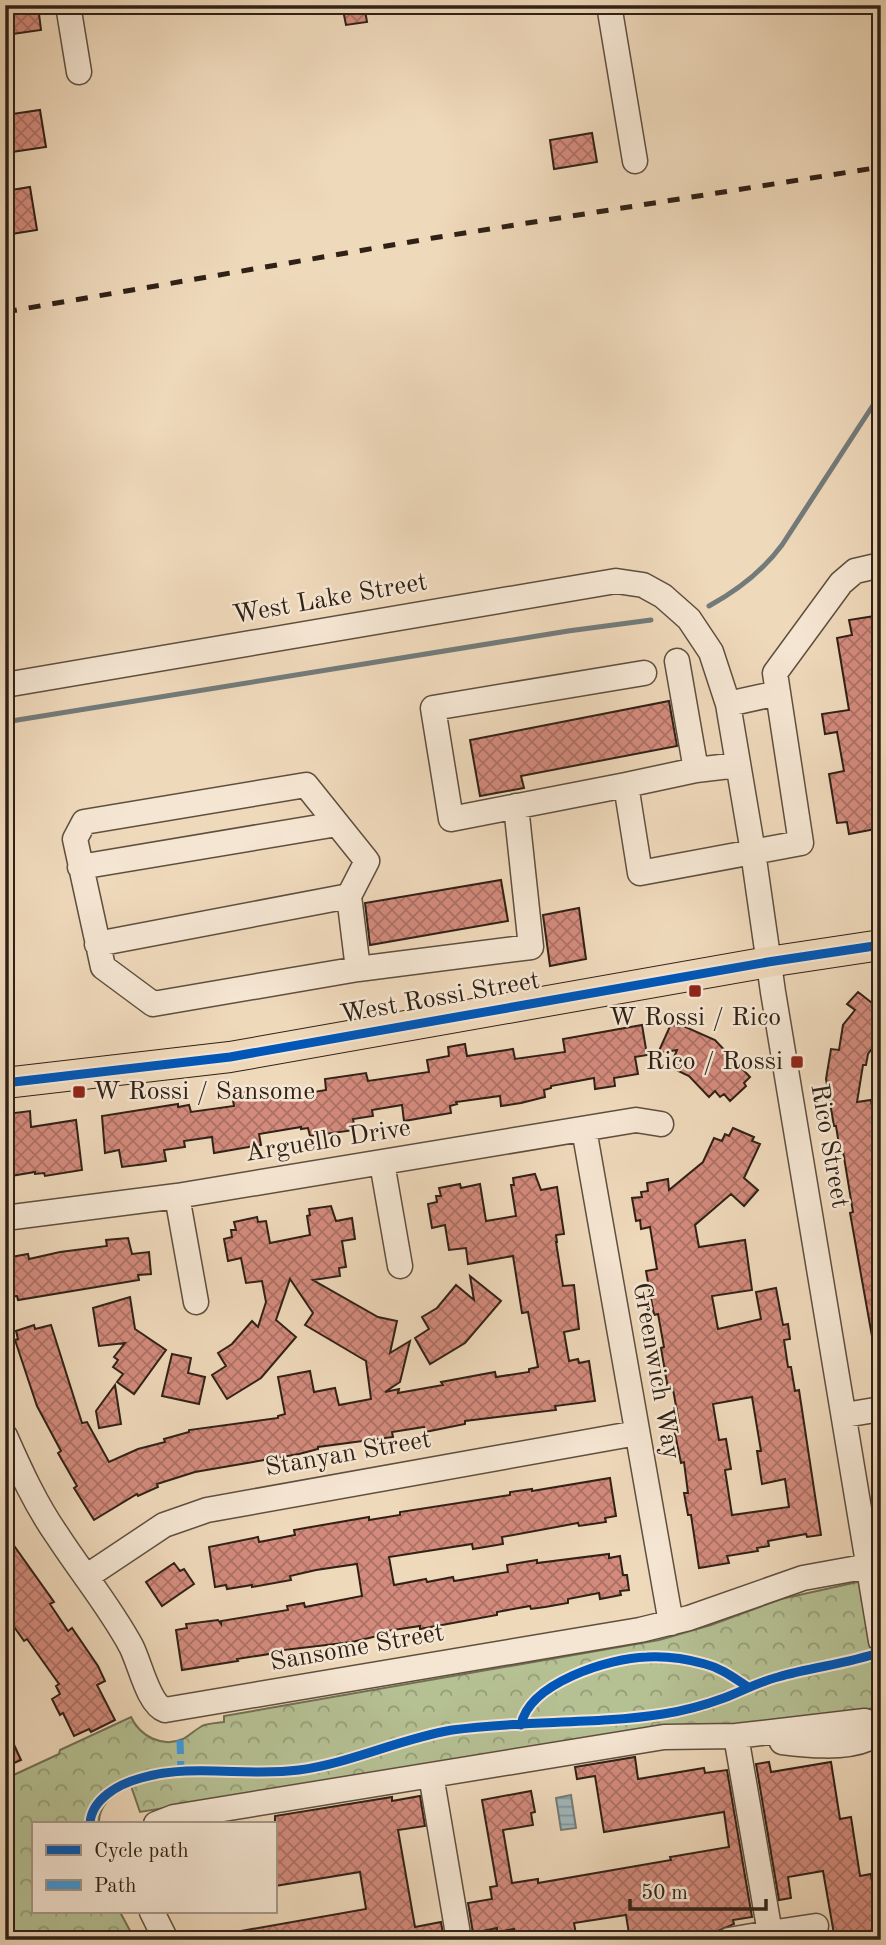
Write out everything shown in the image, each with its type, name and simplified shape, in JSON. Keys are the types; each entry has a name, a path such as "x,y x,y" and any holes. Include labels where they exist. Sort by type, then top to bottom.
{"main road":[{"name":"West Rossi Street","path":"5,1083 230,1057 768,962 881,945"}],"street":[{"path":"68,5 79,72"},
{"path":"609,5 635,161"},
{"path":"626,785 640,873 802,843 775,673 841,583 855,571 881,565"},
{"name":"West Lake Street","path":"5,685 616,581 643,585 663,596"},
{"name":"Rico Street","path":"663,596 689,619 711,652 728,704 754,852 768,962 881,1641"},
{"path":"677,661 696,770"},
{"path":"644,673 433,708 452,818 696,770 738,765"},
{"path":"728,704 778,693"},
{"path":"358,969 349,896 367,861 306,785 84,822 75,839 103,967 153,1004 358,969 531,947 516,806"},
{"path":"80,867 337,824"},
{"path":"97,944 349,896"},
{"name":"Arguello Drive","path":"5,1218 177,1196 636,1120 661,1124"},
{"name":"Greenwich Way","path":"584,1129 671,1623"},
{"path":"382,1163 400,1266"},
{"path":"177,1196 196,1302"},
{"path":"845,1415 881,1409"},
{"name":"Stanyan Street","path":"86,1577 164,1525 207,1510 637,1433"},
{"name":"Sansome Street","path":"5,1436 46,1517 128,1641 156,1705 165,1710 639,1630 671,1623 803,1578 869,1566"},
{"path":"161,1822 174,1817 664,1737 736,1736 865,1721 881,1728"},
{"path":"736,1736 770,1933"},
{"path":"431,1775 459,1940"},
{"path":"152,1913 166,1940"},
{"path":"729,1940 816,1926"}],"green space":[{"path":"871,1579 881,1590 881,1707 768,1725 663,1727 140,1812 131,1786 108,1800 101,1811 99,1822 32,1822 32,1913 121,1913 135,1940 5,1940 5,1779 131,1717 146,1735 160,1741 175,1741 183,1739 204,1725 224,1722 224,1716 659,1640 711,1625 781,1599"}],"water":[{"path":"571,1795 576,1828 561,1830 556,1798"}],"building":[{"path":"342,5 364,5 367,22 346,25"},
{"path":"38,6 41,30 5,35 5,11"},
{"path":"40,110 46,147 5,153 5,115"},
{"path":"592,133 597,162 554,169 550,140"},
{"path":"30,187 37,230 5,235 5,191"},
{"path":"881,615 881,828 849,834 847,822 837,823 829,774 844,771 837,732 825,734 822,714 849,710 837,638 852,635 849,620"},
{"path":"669,701 677,746 521,776 524,788 480,796 470,740"},
{"path":"501,880 508,921 370,945 365,903"},
{"path":"579,908 586,959 550,966 543,915"},
{"path":"858,992 881,1010 881,1037 868,1054 866,1065 863,1065 857,1102 871,1100 878,1142 881,1141 881,1341 873,1342 850,1213 853,1212 843,1151 840,1151 834,1126 826,1079 831,1049 839,1050 843,1025 855,1010 847,1004"},
{"path":"671,1024 678,1027 679,1024 715,1040 750,1077 744,1083 746,1086 730,1101 724,1094 720,1097 715,1091 709,1097 689,1076 670,1067 677,1050 658,1053"},
{"path":"642,1025 647,1055 635,1057 638,1074 614,1078 615,1086 595,1089 594,1078 551,1086 544,1090 545,1097 521,1103 501,1106 500,1096 456,1102 457,1104 450,1106 451,1113 404,1121 402,1105 372,1110 373,1116 353,1119 355,1130 310,1136 308,1128 301,1127 259,1134 261,1145 214,1153 212,1137 184,1141 185,1147 164,1150 166,1161 146,1164 122,1167 119,1150 105,1153 102,1116 178,1104 178,1107 189,1105 191,1112 234,1106 232,1094 272,1088 274,1099 326,1090 325,1079 366,1073 368,1081 429,1072 427,1060 449,1056 448,1047 465,1044 467,1056 513,1049 515,1059 565,1052 563,1039"},
{"path":"30,1111 31,1127 76,1120 82,1170 45,1176 44,1173 35,1172 5,1177 5,1133 9,1132 6,1114"},
{"path":"733,1128 754,1137 752,1141 760,1144 744,1178 758,1190 744,1206 731,1194 695,1225 699,1247 745,1240 752,1290 712,1296 718,1329 761,1319 756,1292 776,1288 783,1325 788,1324 790,1339 784,1340 788,1367 791,1367 795,1391 799,1390 821,1535 807,1537 806,1534 768,1541 769,1546 757,1548 758,1551 727,1556 729,1563 699,1568 691,1515 688,1515 684,1493 688,1493 684,1462 681,1463 673,1424 679,1423 673,1389 668,1389 658,1314 654,1315 646,1271 657,1269 650,1227 641,1229 640,1220 636,1221 632,1198 642,1197 641,1192 648,1191 647,1183 668,1179 669,1190 703,1162 714,1138 722,1141 725,1134 729,1136","holes":["752,1397 761,1451 757,1451 762,1484 785,1479 789,1507 732,1515 725,1470 731,1469 726,1439 719,1440 713,1404"]},
{"path":"535,1174 541,1190 557,1187 564,1234 556,1235 556,1242 563,1286 574,1285 579,1329 564,1332 569,1361 589,1361 595,1401 555,1406 556,1410 465,1421 465,1424 425,1432 424,1427 392,1432 393,1437 318,1447 299,1454 195,1472 157,1484 158,1487 138,1496 137,1494 94,1520 74,1488 77,1486 58,1453 61,1451 37,1406 15,1340 18,1339 16,1331 34,1325 35,1329 51,1325 82,1423 87,1422 109,1462 138,1449 165,1442 164,1439 189,1430 278,1418 285,1414 278,1377 310,1371 314,1392 335,1388 339,1405 371,1399 366,1361 305,1325 313,1313 290,1279 276,1320 296,1337 261,1378 227,1399 212,1375 226,1366 218,1353 232,1344 252,1321 258,1327 266,1302 262,1281 246,1283 241,1258 228,1261 224,1239 232,1237 231,1230 236,1230 234,1222 257,1217 258,1222 266,1221 270,1243 310,1235 307,1216 310,1215 309,1209 331,1206 336,1221 352,1218 355,1239 342,1241 346,1267 339,1268 340,1276 313,1280 378,1317 397,1321 390,1353 410,1341 400,1382 385,1392 399,1389 398,1393 443,1385 441,1382 495,1372 496,1377 529,1372 529,1369 538,1367 528,1312 522,1313 513,1256 468,1264 466,1248 449,1250 445,1225 432,1228 428,1204 437,1202 436,1196 441,1196 439,1188 460,1184 461,1188 480,1184 486,1221 516,1216 511,1185 514,1185 513,1178"},
{"path":"128,1238 132,1254 149,1252 151,1274 138,1275 139,1280 18,1300 17,1296 5,1297 5,1258 28,1254 29,1259 107,1246 106,1240"},
{"path":"470,1276 501,1301 465,1343 430,1364 415,1338 429,1329 422,1317 437,1308 456,1285 474,1300"},
{"path":"130,1297 135,1329 166,1350 134,1394 117,1382 123,1374 113,1367 118,1360 114,1357 125,1343 99,1346 93,1308"},
{"path":"172,1354 191,1358 188,1373 205,1377 199,1404 162,1396"},
{"path":"115,1385 121,1424 99,1428 96,1411"},
{"path":"610,1478 616,1516 605,1518 606,1522 579,1526 578,1523 502,1537 503,1544 473,1549 472,1544 389,1557 394,1585 453,1577 454,1581 508,1572 507,1565 609,1554 609,1558 620,1556 623,1575 627,1575 629,1590 620,1591 621,1595 600,1599 599,1593 568,1599 568,1603 531,1609 530,1606 420,1629 420,1626 386,1631 386,1634 352,1642 275,1651 276,1653 237,1659 238,1661 182,1670 176,1630 187,1628 186,1624 218,1620 221,1624 221,1621 288,1610 287,1606 304,1603 305,1607 362,1596 357,1564 316,1570 290,1576 291,1580 252,1587 215,1587 209,1547 258,1537 259,1542 295,1535 294,1530 369,1517 369,1520 400,1515 400,1512 510,1495 510,1492"},
{"path":"5,1533 54,1602 50,1604 68,1631 72,1628 98,1666 105,1681 97,1685 115,1720 91,1732 89,1729 74,1736 63,1713 60,1715 52,1699 60,1694 56,1686 59,1684 27,1639 24,1641 5,1614"},
{"path":"174,1563 180,1571 184,1569 194,1584 162,1606 146,1582"},
{"path":"5,1725 21,1760 5,1767"},
{"path":"635,1757 638,1779 704,1768 705,1773 727,1770 752,1917 733,1920 734,1924 718,1931 663,1940 630,1940 626,1915 574,1923 577,1940 515,1940 514,1929 497,1932 497,1928 473,1933 468,1903 492,1899 490,1887 497,1886 482,1800 531,1791 535,1812 531,1813 533,1825 503,1830 512,1883 538,1879 538,1883 729,1847 724,1812 604,1832 595,1776 577,1779 575,1767"},
{"path":"769,1762 771,1772 831,1762 840,1819 851,1817 860,1876 871,1874 880,1940 835,1940 823,1871 788,1877 791,1898 779,1900 756,1764"},
{"path":"420,1796 425,1826 398,1830 415,1927 441,1922 444,1940 236,1940 235,1932 366,1909 360,1872 276,1886 275,1816 392,1797 392,1801"}],"waterway":[{"path":"709,606 749,580 774,555 881,393"},
{"path":"5,722 651,620"}],"railway":[{"path":"5,312 433,238 881,167"}],"marked path":[{"path":"180,1740 181,1771"}],"cycle path":[{"path":"5,1083 230,1057 768,962 881,945"},
{"path":"90,1822 95,1807 101,1800 115,1789 141,1778 180,1771 299,1770 452,1730 610,1720 671,1713 717,1701 778,1677 881,1652"},
{"path":"521,1725 527,1710 554,1685 593,1668 631,1658 662,1657 698,1662 722,1671 748,1687"}],"place":[{"name":"W Rossi / Rico","path":"695,991"},
{"name":"Rico / Rossi","path":"797,1062"},
{"name":"W Rossi / Sansome","path":"79,1092"}]}
